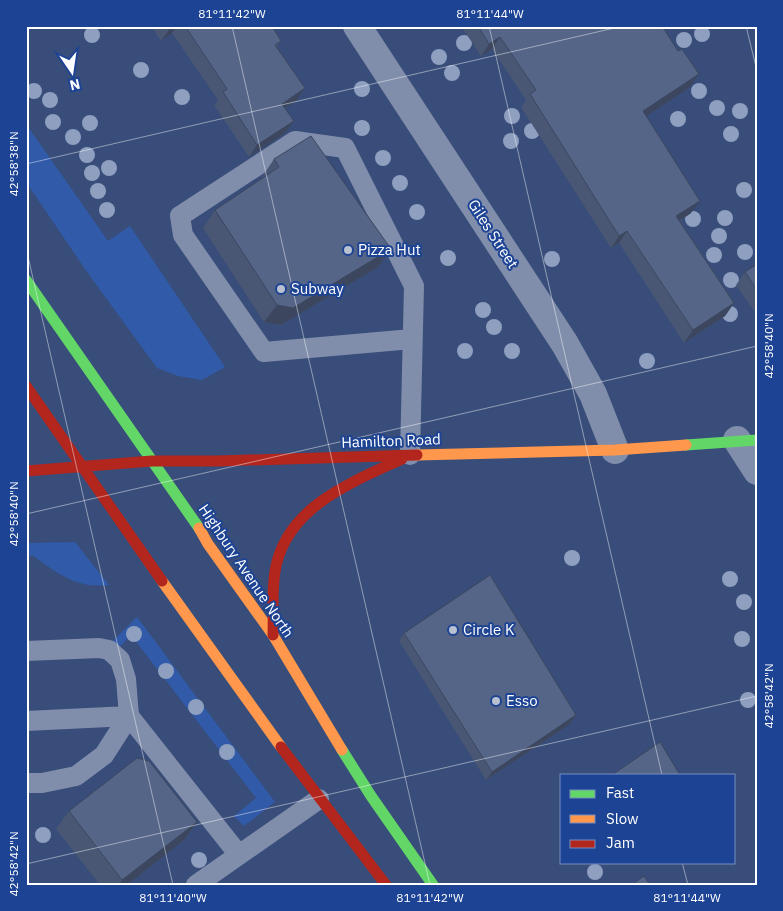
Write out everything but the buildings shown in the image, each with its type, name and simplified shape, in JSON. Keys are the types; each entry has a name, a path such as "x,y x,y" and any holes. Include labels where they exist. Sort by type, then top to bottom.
{"main road":[{"name":"Highbury Avenue North","path":"26,280 273,635 370,796 432,885"},
{"path":"26,386 85,467 158,575 319,798 386,885"},
{"name":"Hamilton Road","path":"26,471 152,461 217,461 615,450 747,440"},
{"path":"273,635 276,566 283,545 295,524 309,511 352,483 410,455"}],"street":[{"name":"Giles Street","path":"357,26 565,344 593,394 615,450"},
{"path":"747,440 757,471"}],"lane":[{"path":"410,455 414,286 345,148 295,141 180,216 183,235 264,352 412,339"},
{"path":"26,651 99,648 109,650 120,660 126,679 130,716 239,855"},
{"path":"26,721 130,716"},
{"path":"26,783 42,783 76,776 104,755 130,716"},
{"path":"196,885 319,798"}],"shaded area":[{"path":"26,124 108,241 130,226 225,367 202,380 178,376 157,368 87,272 26,182"},
{"path":"75,542 109,585 97,586 77,582 59,573 32,555 26,558 26,543"},
{"path":"137,617 275,802 244,826 234,816 256,798 131,635 111,656 105,649"}],"traffic: fast":[{"path":"26,280 199,528"},
{"path":"686,445 757,440"},
{"path":"342,750 371,796 433,885"}],"traffic: slow":[{"path":"417,455 615,450 686,445"},
{"path":"199,528 208,544 273,635 342,750"},
{"path":"162,581 281,747"}],"traffic: jam":[{"path":"26,386 162,581"},
{"path":"26,471 152,461 417,455"},
{"path":"273,635 274,574 283,545 294,527 308,512 344,487 402,459"},
{"path":"281,747 386,885"}],"place":[{"name":"Pizza Hut","path":"348,250"},
{"name":"Subway","path":"281,289"},
{"name":"Circle K","path":"453,630"},
{"name":"Esso","path":"496,701"}]}
